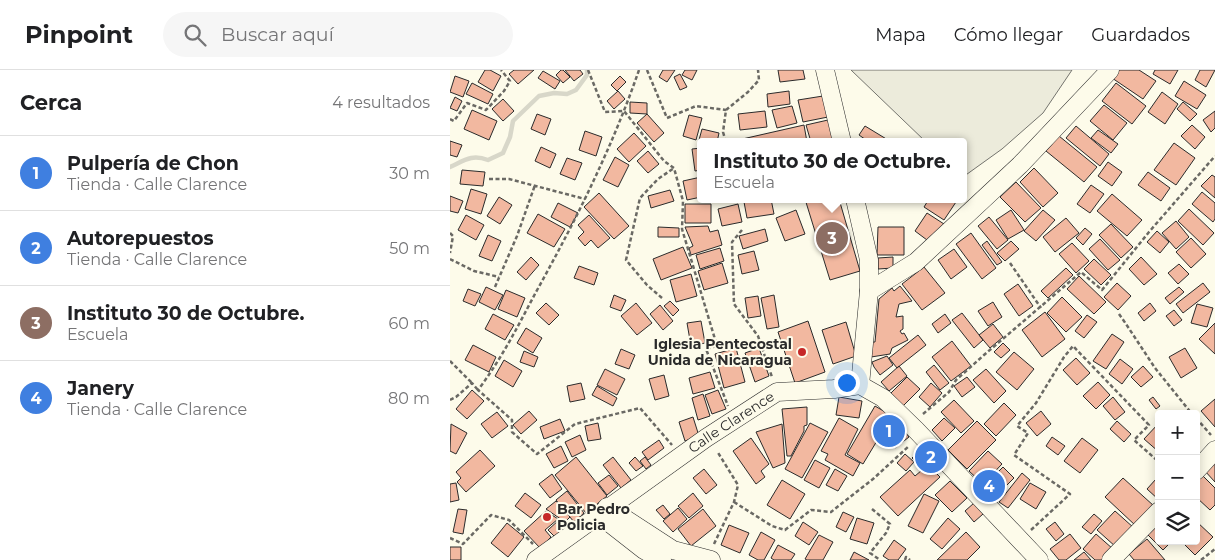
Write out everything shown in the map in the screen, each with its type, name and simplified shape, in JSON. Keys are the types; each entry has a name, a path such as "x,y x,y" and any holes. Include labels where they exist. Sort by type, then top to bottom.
{"street":[{"path":"825,70 841,138"},
{"path":"869,291 916,262 1020,165 1110,70"},
{"path":"856,203 869,260 869,291 860,385 883,398 919,433 1039,560"},
{"name":"Calle Clarence","path":"539,557 681,455 777,392 834,389 860,385"},
{"path":"1200,467 1215,450"},
{"path":"602,511 673,550 709,559"},
{"path":"602,511 644,550 662,560"},
{"path":"1111,560 1155,515"}],"path":[{"path":"450,119 454,121 467,103 486,110 504,91 510,81 501,70"},
{"path":"588,70 604,112 624,111"},
{"path":"478,390 498,364 585,199 624,111 639,70"},
{"path":"647,70 667,118 696,106 726,110"},
{"path":"725,138 723,132 726,110 759,80 758,70"},
{"path":"624,111 664,162 674,168 683,201 682,230 717,346 706,349 732,420"},
{"path":"734,502 772,526 785,530 811,510 831,512 849,500 919,433 916,421 949,392 956,380 1081,272 1102,290 1215,156"},
{"path":"662,298 646,285 626,260 640,198 658,179 674,168"},
{"path":"488,178 509,179 585,199"},
{"path":"495,287 517,236 535,185"},
{"path":"742,230 732,242 734,304 758,336 777,392"},
{"path":"450,233 453,236 450,253"},
{"path":"450,259 474,270 500,277"},
{"path":"1010,263 1041,308"},
{"path":"1119,314 1155,368 1189,410"},
{"path":"1020,539 1070,494 1014,455 1028,434 1017,426 1036,403 1064,357 1073,346 1149,425 1134,440 1155,458"},
{"path":"450,362 512,420 512,432 537,454 575,424 640,408 681,455"},
{"path":"450,400 472,383"},
{"path":"1200,422 1215,439"},
{"path":"706,438 722,458 738,485 734,502 709,559"},
{"path":"872,509 890,524 886,533 870,553 880,560"},
{"path":"450,538 463,544 491,516 509,520 527,536 539,557"},
{"path":"1201,560 1215,549"},
{"path":"904,560 906,557 910,560"}],"shaded area":[{"path":"851,70 1072,70 1043,113 1002,149 967,174 967,138 922,138"}],"building":[{"path":"485,70 490,70 501,76 493,91 478,82"},
{"path":"514,70 534,70 518,84 509,74"},
{"path":"561,70 570,77 563,83 556,75"},
{"path":"565,70 580,70 583,74 574,81"},
{"path":"663,70 675,70 667,82 659,77"},
{"path":"685,70 697,70 692,80 682,75"},
{"path":"778,70 803,70 805,79 780,82"},
{"path":"1117,70 1139,70 1156,81 1143,99 1112,78"},
{"path":"1155,70 1178,70 1170,84 1153,74"},
{"path":"1200,70 1215,70 1206,87 1195,80"},
{"path":"543,71 560,81 555,89 538,78"},
{"path":"680,74 687,87 680,90 674,77"},
{"path":"455,76 469,81 463,97 450,92"},
{"path":"620,76 626,82 617,91 611,85"},
{"path":"1184,81 1206,95 1197,109 1175,96"},
{"path":"472,83 493,94 488,104 466,94"},
{"path":"1116,83 1146,106 1132,124 1102,101"},
{"path":"618,91 625,99 614,109 607,101"},
{"path":"789,91 790,104 768,107 767,94"},
{"path":"1162,92 1178,104 1165,124 1148,112"},
{"path":"823,96 828,117 803,122 798,100"},
{"path":"455,97 462,101 457,111 450,108"},
{"path":"503,99 514,111 503,121 492,109"},
{"path":"630,102 647,103 647,114 630,113"},
{"path":"1183,102 1197,114 1190,121 1177,109"},
{"path":"1104,105 1127,123 1113,140 1090,121"},
{"path":"792,106 797,123 777,128 772,110"},
{"path":"472,110 497,121 489,140 464,129"},
{"path":"765,111 767,127 740,130 738,114"},
{"path":"1215,111 1215,128 1211,132 1203,120"},
{"path":"537,114 551,119 545,135 531,129"},
{"path":"647,114 664,133 654,142 637,123"},
{"path":"689,115 702,118 696,140 683,136"},
{"path":"828,120 833,138 810,138 806,125"},
{"path":"804,125 806,138 747,138"},
{"path":"1192,125 1205,137 1195,149 1181,136"},
{"path":"865,126 885,138 863,138 859,135"},
{"path":"1076,126 1109,154 1100,166 1066,138"},
{"path":"702,129 719,133 718,138 700,138"},
{"path":"1098,130 1118,144 1111,153 1091,138"},
{"path":"585,131 602,137 596,156 579,150"},
{"path":"634,133 646,146 629,162 617,149"},
{"path":"1059,136 1097,167 1084,182 1046,151"},
{"path":"450,141 462,145 457,157 450,155"},
{"path":"1174,143 1195,158 1176,185 1154,170"},
{"path":"541,147 556,154 550,168 535,161"},
{"path":"697,148 697,171 695,171 692,149"},
{"path":"648,151 659,164 648,173 637,161"},
{"path":"615,157 629,165 618,187 603,180"},
{"path":"567,158 582,163 575,180 560,174"},
{"path":"1108,162 1122,172 1112,186 1098,176"},
{"path":"1034,168 1058,193 1043,207 1020,182"},
{"path":"462,170 485,172 483,186 460,184"},
{"path":"1148,172 1170,188 1161,201 1138,185"},
{"path":"1212,175 1215,177 1215,198 1201,186"},
{"path":"697,178 697,198 687,200 683,181"},
{"path":"1016,182 1041,208 1025,222 1000,197"},
{"path":"1091,185 1104,194 1090,213 1077,204"},
{"path":"471,189 487,194 481,214 465,209"},
{"path":"670,190 674,201 651,208 648,196"},
{"path":"1202,192 1215,203 1215,219 1213,222 1192,204"},
{"path":"599,193 629,226 614,239 584,207"},
{"path":"1112,194 1142,220 1127,236 1097,211"},
{"path":"450,196 463,201 458,213 450,211"},
{"path":"499,197 512,205 500,224 487,216"},
{"path":"558,203 578,213 570,227 551,217"},
{"path":"744,203 772,203 774,214 747,218"},
{"path":"806,203 840,203 860,271 830,280"},
{"path":"926,203 955,203 944,220 924,207"},
{"path":"685,204 711,204 711,223 685,223"},
{"path":"738,204 742,222 722,226 718,209"},
{"path":"1189,209 1214,233 1203,245 1178,221"},
{"path":"796,210 805,234 785,241 776,218"},
{"path":"1011,210 1024,230 1008,239 996,220"},
{"path":"1043,210 1055,220 1036,241 1024,231"},
{"path":"927,213 944,224 931,243 915,231"},
{"path":"538,214 565,229 554,247 527,233"},
{"path":"466,215 484,225 476,240 458,230"},
{"path":"589,215 610,238 598,248 591,240 585,246 578,238 584,232 578,225"},
{"path":"989,217 1008,240 997,249 978,226"},
{"path":"1066,218 1079,233 1055,252 1043,237"},
{"path":"1176,221 1189,237 1176,249 1162,233"},
{"path":"1111,224 1133,247 1121,258 1099,235"},
{"path":"708,226 710,232 718,230 722,245 691,255 689,248 693,246 685,227"},
{"path":"658,227 679,228 679,237 658,237"},
{"path":"878,227 904,227 904,255 877,255"},
{"path":"1085,228 1092,234 1083,245 1076,238"},
{"path":"765,229 768,241 743,249 739,236"},
{"path":"1157,231 1169,242 1160,253 1147,242"},
{"path":"971,233 996,268 982,279 956,244"},
{"path":"488,235 501,241 492,261 479,256"},
{"path":"1191,238 1206,254 1191,268 1176,252"},
{"path":"1100,239 1120,260 1108,270 1089,249"},
{"path":"987,241 1002,262 997,265 982,245"},
{"path":"1011,241 1019,249 1005,261 997,253"},
{"path":"1072,243 1089,261 1076,273 1059,254"},
{"path":"683,247 692,268 661,280 653,259"},
{"path":"720,248 724,261 700,269 696,255"},
{"path":"954,249 967,267 951,279 938,260"},
{"path":"754,251 759,270 742,274 738,255"},
{"path":"531,257 539,265 526,280 517,272"},
{"path":"893,257 893,268 878,269 878,258"},
{"path":"1141,257 1157,274 1144,285 1129,269"},
{"path":"1094,259 1111,275 1101,285 1084,269"},
{"path":"722,263 728,283 704,290 698,271"},
{"path":"1179,264 1189,274 1178,284 1168,273"},
{"path":"579,266 598,273 594,285 574,278"},
{"path":"924,267 945,293 922,310 902,284"},
{"path":"1066,268 1073,275 1048,298 1041,291"},
{"path":"691,274 697,296 676,302 670,280"},
{"path":"1079,276 1106,302 1094,314 1067,289"},
{"path":"1117,283 1131,296 1118,310 1104,297"},
{"path":"1203,283 1210,292 1183,313 1176,304"},
{"path":"1018,284 1033,306 1019,316 1004,294"},
{"path":"900,286 912,301 899,304 896,317 903,316 903,329 900,331 902,334 904,333 908,340 892,348 890,354 871,357 872,342 875,342 879,299 892,288 894,291"},
{"path":"486,287 503,295 495,310 479,302"},
{"path":"1179,287 1184,292 1170,304 1165,298"},
{"path":"468,289 481,294 475,306 463,301"},
{"path":"506,290 525,298 517,317 498,309"},
{"path":"614,295 626,300 621,311 610,307"},
{"path":"774,295 779,327 767,329 761,298"},
{"path":"758,296 761,316 748,318 745,298"},
{"path":"1062,297 1082,317 1066,332 1047,313"},
{"path":"670,301 679,310 673,316 664,306"},
{"path":"993,302 1002,317 988,326 978,311"},
{"path":"546,303 559,315 549,325 536,313"},
{"path":"636,303 652,323 637,335 621,316"},
{"path":"1150,303 1156,311 1144,321 1138,313"},
{"path":"1197,304 1213,308 1207,327 1191,323"},
{"path":"660,305 673,321 663,330 650,314"},
{"path":"1174,310 1182,320 1174,326 1166,316"},
{"path":"1045,312 1065,339 1042,357 1022,330"},
{"path":"962,313 983,340 974,348 952,320"},
{"path":"493,314 514,325 505,340 485,329"},
{"path":"945,314 951,323 938,333 932,324"},
{"path":"1087,315 1097,322 1084,338 1075,331"},
{"path":"701,321 705,343 691,346 687,323"},
{"name":"Iglesia Pentecostal Unida de Nicaragua","path":"808,321 825,372 795,383 778,332"},
{"path":"846,322 856,356 833,364 822,330"},
{"path":"1215,323 1215,354 1199,339"},
{"path":"993,324 1003,337 990,348 979,335"},
{"path":"526,328 542,338 533,353 517,343"},
{"path":"1112,334 1124,342 1106,369 1093,361"},
{"path":"918,335 926,345 897,368 889,358"},
{"path":"952,341 971,366 951,381 932,357"},
{"path":"1003,343 1010,350 1001,358 994,352"},
{"path":"473,345 496,357 489,372 465,360"},
{"path":"736,348 745,382 724,388 715,354"},
{"path":"759,348 769,376 755,382 745,353"},
{"path":"1185,348 1197,368 1181,378 1169,357"},
{"path":"621,349 635,355 629,369 615,364"},
{"path":"524,351 538,357 534,367 520,362"},
{"path":"1014,352 1034,369 1017,390 996,372"},
{"path":"887,356 893,365 880,375 872,362"},
{"path":"1076,358 1090,373 1077,385 1063,370"},
{"path":"1120,359 1133,369 1122,384 1109,374"},
{"path":"504,360 522,371 513,387 495,376"},
{"path":"934,365 949,383 940,390 926,372"},
{"path":"899,366 907,376 889,391 881,382"},
{"path":"1143,366 1153,377 1141,387 1131,377"},
{"path":"605,369 625,379 617,395 597,385"},
{"path":"986,369 1006,391 994,403 973,380"},
{"path":"710,372 715,388 693,394 689,378"},
{"path":"664,375 669,396 655,400 649,379"},
{"path":"907,377 920,389 903,406 891,393"},
{"path":"967,377 975,387 962,397 954,386"},
{"path":"1098,382 1110,395 1096,409 1083,396"},
{"path":"581,383 585,399 570,402 567,386"},
{"path":"931,383 942,393 930,407 919,397"},
{"path":"597,386 617,398 613,406 592,395"},
{"path":"472,390 484,401 467,419 456,409"},
{"path":"718,390 726,409 712,414 705,395"},
{"path":"703,394 710,416 698,420 692,398"},
{"path":"839,397 862,401 859,418 836,415"},
{"path":"1113,397 1125,412 1115,420 1103,406"},
{"path":"1153,397 1160,406 1156,409 1149,400"},
{"path":"1215,399 1215,427 1201,411"},
{"path":"954,400 974,421 961,433 941,412"},
{"path":"1004,403 1016,415 996,436 984,424"},
{"path":"875,406 892,416 863,464 847,454"},
{"path":"807,407 807,425 804,426 804,431 791,456 787,456 782,409"},
{"path":"529,411 537,420 521,434 513,425"},
{"path":"1041,411 1051,424 1037,436 1026,423"},
{"path":"497,412 508,426 492,438 481,424"},
{"path":"693,417 699,436 685,441 679,422"},
{"path":"839,418 858,429 845,455 860,463 853,476 825,460 828,454 821,451"},
{"path":"944,418 955,428 942,441 932,430"},
{"path":"560,419 565,431 544,439 540,427"},
{"path":"897,421 909,437 895,448 883,433"},
{"path":"977,421 996,440 967,469 948,450"},
{"path":"1117,421 1131,434 1124,442 1110,429"},
{"path":"598,423 601,439 588,441 585,426"},
{"path":"810,423 828,432 802,478 785,469"},
{"path":"451,424 467,433 456,454 450,451"},
{"path":"782,424 785,463 773,468 756,432"},
{"path":"1155,427 1155,449 1144,439"},
{"path":"580,435 586,450 572,457 565,442"},
{"path":"1052,437 1065,446 1058,455 1046,446"},
{"path":"751,438 769,464 761,471 765,477 756,484 733,451"},
{"path":"1082,438 1098,450 1080,473 1064,461"},
{"path":"659,440 664,448 648,460 642,452"},
{"path":"561,446 568,461 554,468 546,454"},
{"path":"480,450 495,466 466,492 457,482 461,478 456,472"},
{"path":"919,451 926,458 920,465 912,458"},
{"path":"988,451 1002,464 983,484 969,471"},
{"path":"905,454 914,462 906,471 897,463"},
{"path":"576,457 607,496 586,513 555,475"},
{"path":"613,457 631,480 621,488 603,465"},
{"path":"635,457 643,466 636,471 629,463"},
{"path":"645,457 651,465 646,469 640,461"},
{"path":"815,460 830,468 819,488 804,480"},
{"path":"1215,460 1215,482 1204,470"},
{"path":"928,465 940,477 898,516 880,497 910,470 915,476"},
{"path":"1003,467 1014,478 1002,490 1005,494 998,501 983,487"},
{"path":"704,469 717,485 706,494 693,478"},
{"path":"835,469 847,476 838,491 826,485"},
{"path":"1022,473 1030,480 1008,508 999,502"},
{"path":"552,474 562,489 550,498 539,484"},
{"path":"609,475 618,486 607,495 598,483"},
{"path":"1203,476 1215,488 1215,505 1210,510 1200,501 1200,479"},
{"path":"1123,478 1154,506 1136,526 1105,497"},
{"path":"782,480 805,494 790,519 767,505"},
{"path":"1155,480 1155,496 1147,489"},
{"path":"950,481 967,498 952,512 935,495"},
{"path":"456,483 459,500 450,502 450,484"},
{"path":"1030,483 1046,492 1036,509 1020,499"},
{"path":"567,491 584,513 574,522 556,500"},
{"path":"525,493 541,505 531,518 515,506"},
{"path":"693,493 703,506 689,518 678,506"},
{"path":"924,494 939,501 923,533 908,526"},
{"path":"556,501 570,517 565,522 546,509"},
{"path":"974,503 983,514 974,522 965,511"},
{"path":"663,505 670,514 664,519 656,510"},
{"path":"678,508 687,519 673,532 663,521"},
{"path":"458,509 467,510 463,534 453,532"},
{"path":"703,509 716,526 691,546 678,529"},
{"path":"546,511 558,519 545,530 551,537 540,548 524,531"},
{"path":"1115,511 1134,528 1116,547 1097,530"},
{"path":"843,512 854,517 846,532 836,527"},
{"path":"1094,514 1102,521 1091,534 1082,527"},
{"path":"857,518 874,523 867,544 850,539"},
{"path":"948,518 960,529 942,549 930,539"},
{"path":"560,519 567,526 555,537 548,530"},
{"path":"803,522 818,532 809,545 795,536"},
{"path":"1055,522 1064,534 1056,541 1046,529"},
{"path":"507,523 524,537 508,557 491,543"},
{"path":"729,525 749,533 740,553 721,545"},
{"path":"1200,525 1213,537 1195,555 1185,545 1200,545"},
{"path":"1155,527 1155,542 1147,534"},
{"path":"761,532 775,540 764,560 758,560 749,555"},
{"path":"966,532 980,547 967,560 937,560"},
{"path":"1070,534 1081,548 1066,560 1059,560 1050,549"},
{"path":"1096,534 1113,549 1104,560 1095,560 1083,549"},
{"path":"819,535 833,542 823,560 805,559"},
{"path":"1147,539 1165,560 1134,560 1129,554"},
{"path":"894,540 906,549 898,560 889,560 883,556"},
{"path":"778,545 795,554 791,560 774,560 771,558"},
{"path":"1158,545 1168,545 1163,550"},
{"path":"450,547 461,547 461,560 450,560"},
{"path":"854,552 869,560 850,560"},
{"path":"1084,552 1091,560 1074,560"}],"waterway":[{"path":"450,167 473,158 488,160 503,153 510,137 513,121 539,96 554,93 567,94 576,90 587,75 587,70"}],"place":[{"name":"Instituto 30 de Octubre.","path":"832,238"},
{"name":"Iglesia Pentecostal Unida de Nicaragua","path":"802,352"},
{"name":"Pulpería de Chon","path":"889,431"},
{"name":"Autorepuestos","path":"931,457"},
{"name":"Janery","path":"989,486"},
{"name":"Bar Pedro Policia","path":"547,517"}]}
